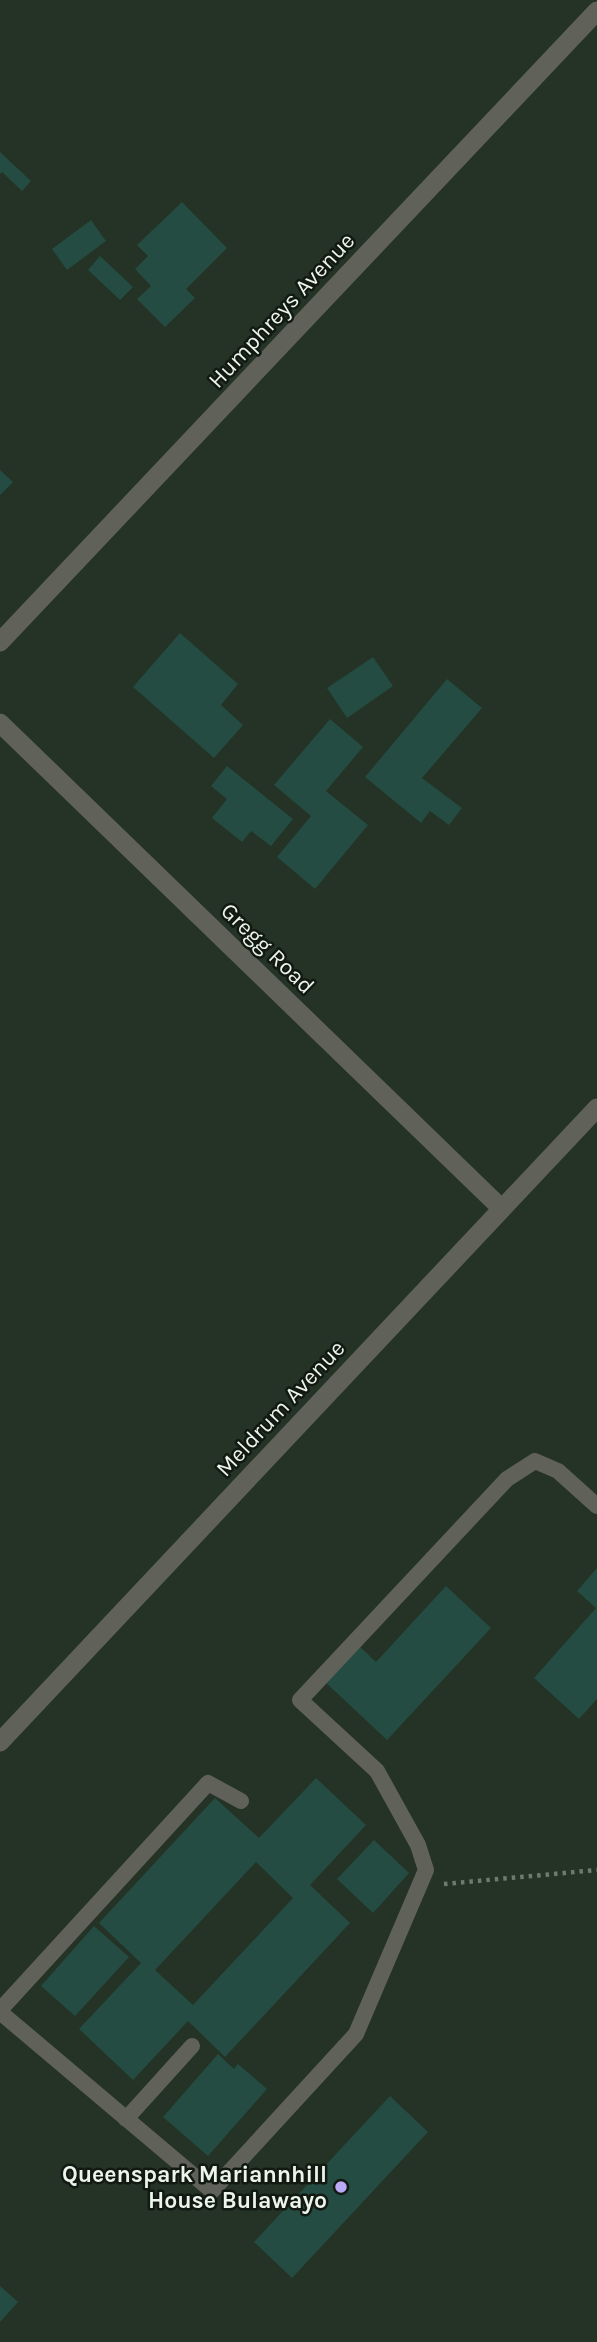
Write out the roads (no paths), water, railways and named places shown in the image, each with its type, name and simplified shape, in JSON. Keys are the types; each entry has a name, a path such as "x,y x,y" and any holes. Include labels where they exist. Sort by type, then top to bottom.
{"street":[{"name":"Humphreys Avenue","path":"0,642 597,11"},
{"name":"Gregg Road","path":"0,723 501,1208"},
{"name":"Meldrum Avenue","path":"0,1742 597,1108"}],"lane":[{"path":"241,1801 208,1783 0,2011 212,2192 356,2034 426,1870 418,1844 377,1771 300,1700 507,1479 535,1461 558,1471 597,1507"},
{"path":"126,2119 192,2046"}],"place":[{"name":"Queenspark Mariannhill House Bulawayo","path":"341,2187"}]}
